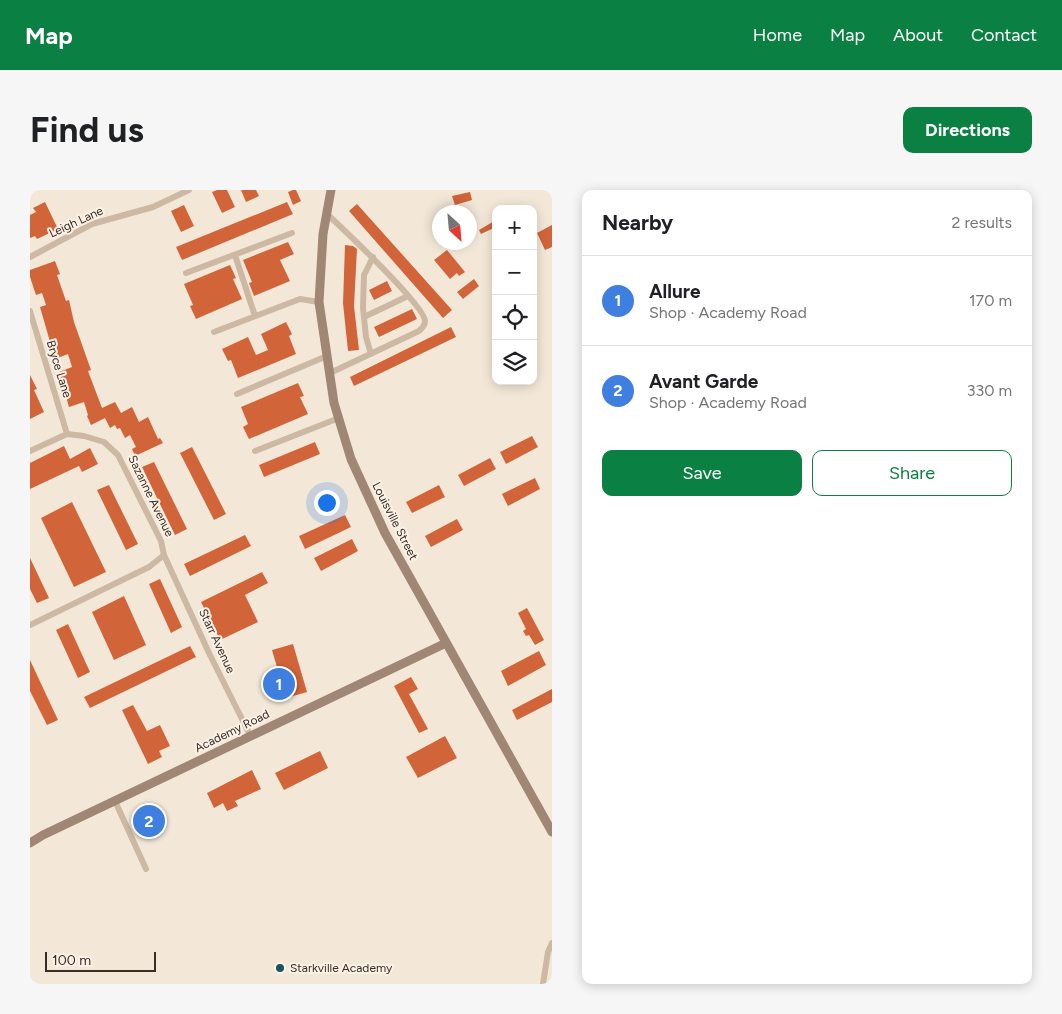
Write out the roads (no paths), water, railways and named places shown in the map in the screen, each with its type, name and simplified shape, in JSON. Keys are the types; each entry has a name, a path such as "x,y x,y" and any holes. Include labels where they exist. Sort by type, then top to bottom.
{"main road":[{"name":"Louisville Street","path":"331,190 324,234 319,302 334,403 351,459 385,533 552,832"},
{"name":"Academy Road","path":"30,843 43,834 115,802 446,643"}],"street":[{"name":"Leigh Lane","path":"30,256 92,224 153,207 189,190"},
{"path":"327,214 373,257 419,308 426,319 425,325 419,331 330,373"},
{"path":"186,274 292,233"},
{"path":"235,255 255,316"},
{"path":"371,354 366,337 364,317 364,274 373,257"},
{"path":"364,317 408,296"},
{"path":"214,332 300,299 319,302"},
{"name":"Bryce Lane","path":"30,312 67,434"},
{"path":"237,394 327,356"},
{"path":"255,451 339,418"},
{"path":"30,451 67,434"},
{"name":"Sazanne Avenue","path":"67,434 84,436 104,442 118,455 161,541 164,555"},
{"path":"30,626 149,567 164,555"},
{"name":"Starr Avenue","path":"164,555 209,653 251,737"},
{"path":"115,802 146,868"},
{"path":"543,984 548,952 552,943"}],"place":[{"name":"Allure","path":"279,684"},
{"name":"Avant Garde","path":"149,821"},
{"name":"Starkville Academy","path":"280,968"}]}
